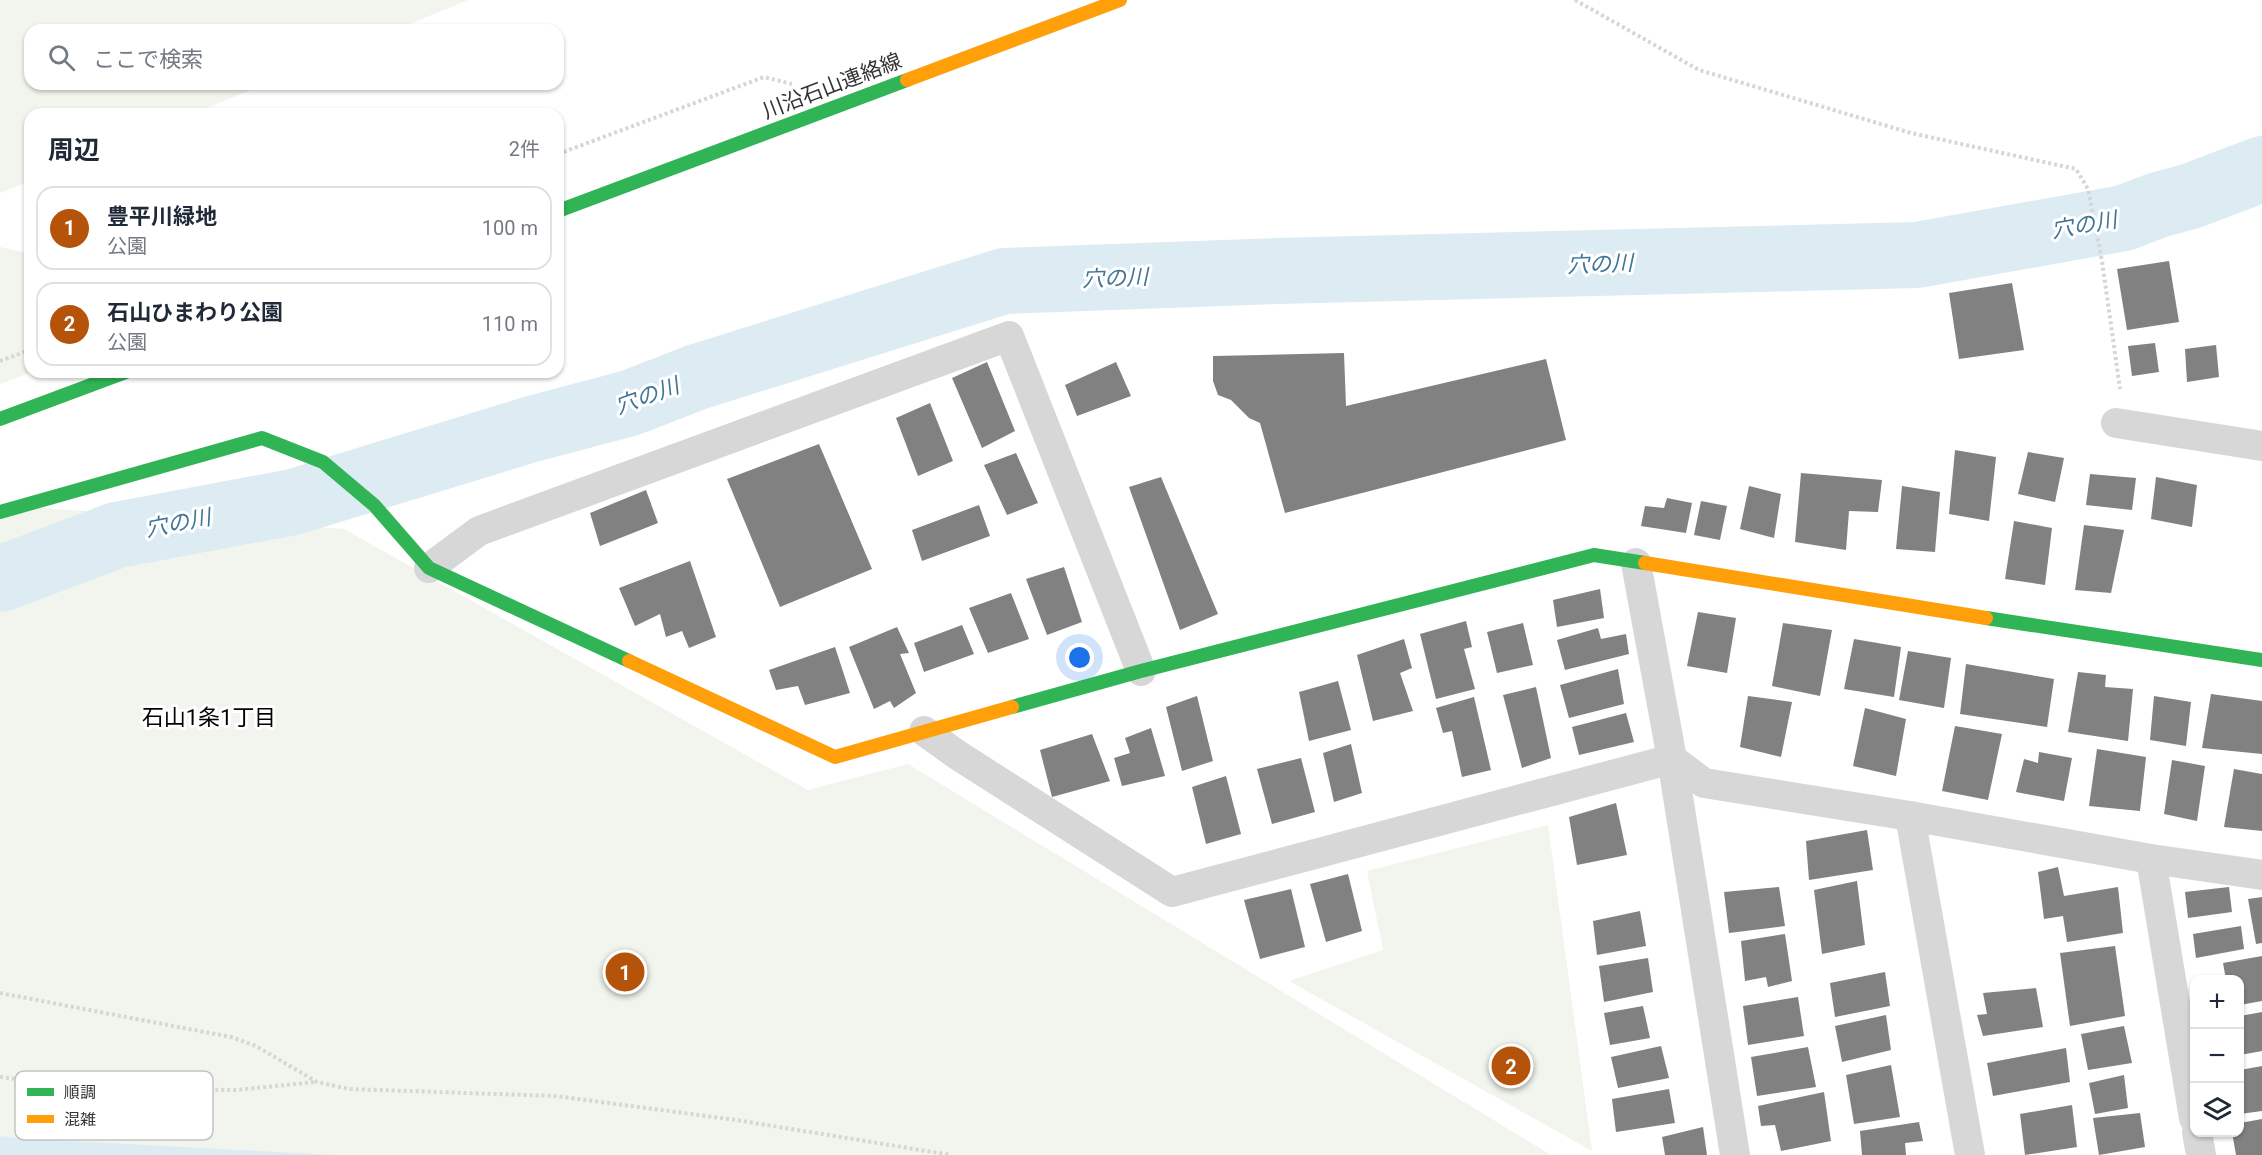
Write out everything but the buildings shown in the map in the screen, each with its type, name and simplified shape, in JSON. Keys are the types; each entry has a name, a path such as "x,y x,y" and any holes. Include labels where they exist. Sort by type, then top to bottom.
{"street":[{"name":"川沿石山連絡線","path":"564,209 1120,0"},
{"path":"429,568 479,531 1010,336 1141,670"},
{"path":"0,419 110,378"},
{"path":"2116,423 2262,446"},
{"path":"0,512 262,438 323,462 374,505 429,568 835,757 1141,670 1594,555 2127,642 2262,660"},
{"path":"1636,563 1672,759 1735,1155"},
{"path":"924,731 956,754 1172,892 1672,759"},
{"path":"1672,759 1704,783 2262,876"},
{"path":"1910,816 1970,1155"},
{"path":"2151,859 2190,1094"},
{"path":"2198,1137 2201,1155"}],"path":[{"path":"1575,0 1700,70 1911,133 2076,169 2088,189 2102,261 2120,393"},
{"path":"564,152 764,77 798,86"},
{"path":"0,361 24,352"},
{"path":"0,993 231,1037 256,1046 317,1082"},
{"path":"0,1077 15,1079"},
{"path":"213,1090 236,1090 317,1082 349,1089 556,1096 736,1120 951,1155"}],"shaded area":[{"path":"0,0 468,0 410,24 24,24 24,90 250,90 207,108 24,108 24,183 0,193"},
{"path":"0,247 24,252 24,375 0,384"},
{"path":"0,505 344,529 808,790 908,764 1551,1155 0,1155"},
{"path":"1548,825 1592,1151 1289,981 1383,950 1367,871"},
{"path":"0,1136 15,1138 15,1140 54,1140 332,1155 0,1155"}],"waterway":[{"name":"穴の川","path":"0,579 117,535 293,502 532,429 630,403 697,377 1004,281 1277,271 1917,255 2124,218 2262,169"}],"traffic: fast":[{"path":"564,209 907,80"},
{"path":"0,419 110,378"},
{"path":"0,512 262,438 323,462 374,505 429,568 629,661"},
{"path":"1012,707 1141,671 1594,555 1645,563"},
{"path":"1986,618 2262,660"}],"traffic: slow":[{"path":"907,80 1120,0"},
{"path":"1645,563 1986,618"},
{"path":"629,661 835,757 1012,707"}],"place":[{"name":"豊平川緑地","path":"625,972"},
{"name":"石山ひまわり公園","path":"1511,1066"}],"district":[{"name":"石山1条1丁目","path":"209,717"}]}
